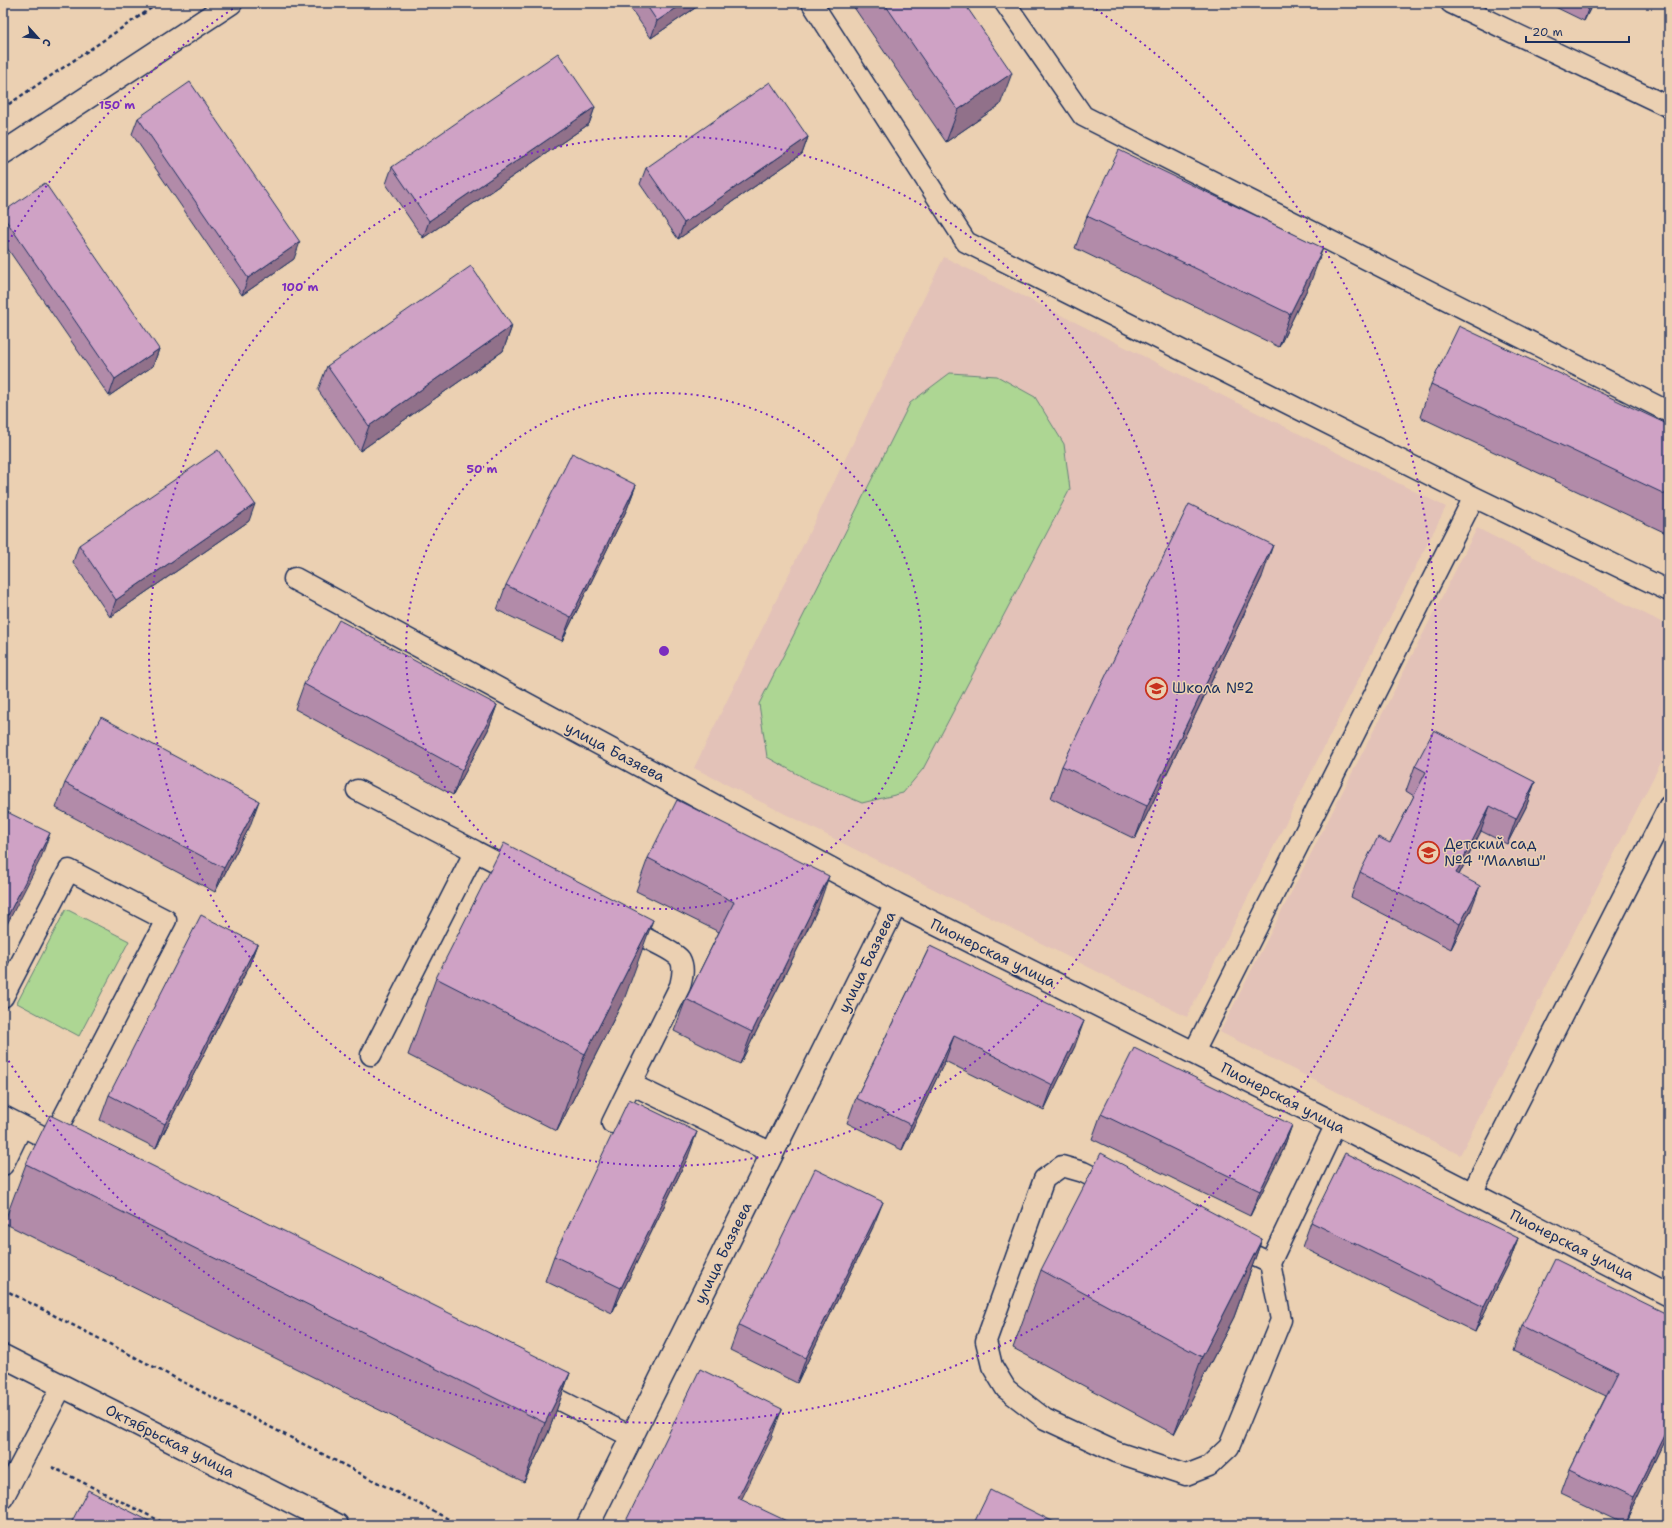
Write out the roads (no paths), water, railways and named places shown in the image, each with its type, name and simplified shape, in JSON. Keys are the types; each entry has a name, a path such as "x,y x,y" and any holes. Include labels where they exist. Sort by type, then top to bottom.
{"street":[{"path":"3,153 231,3"},
{"name":"улица Базяева","path":"295,579 896,904 588,1525"},
{"name":"Пионерская улица","path":"896,904 1194,1052 1669,1295"},
{"name":"Октябрьская улица","path":"3,1356 337,1525"}],"lane":[{"path":"812,3 966,242 1474,497 1669,591"},
{"path":"1005,3 1083,116 1669,412"},
{"path":"1451,3 1669,107"},
{"path":"1194,1052 1474,497"},
{"path":"357,790 538,884"},
{"path":"1472,1193 1669,806"},
{"path":"371,1055 476,851"},
{"path":"3,997 69,870 166,920 51,1141"},
{"path":"608,920 680,958 683,972 680,986 612,1122"},
{"path":"631,1084 772,1153"},
{"path":"3,1116 79,1155"},
{"path":"1126,1193 1083,1172 1062,1166 1044,1179 986,1341 992,1366 1006,1389 1045,1419 1116,1452 1186,1475 1209,1466 1229,1447 1281,1320 1270,1263 1336,1124"},
{"path":"3,1165 22,1126"},
{"path":"1212,1235 1270,1263"},
{"path":"519,1379 632,1437"},
{"path":"3,1498 62,1386"}],"place":[{"name":"Школа №2","path":"1156,688"},
{"name":"Детский сад №4 \"Малыш\"","path":"1429,853"}]}
